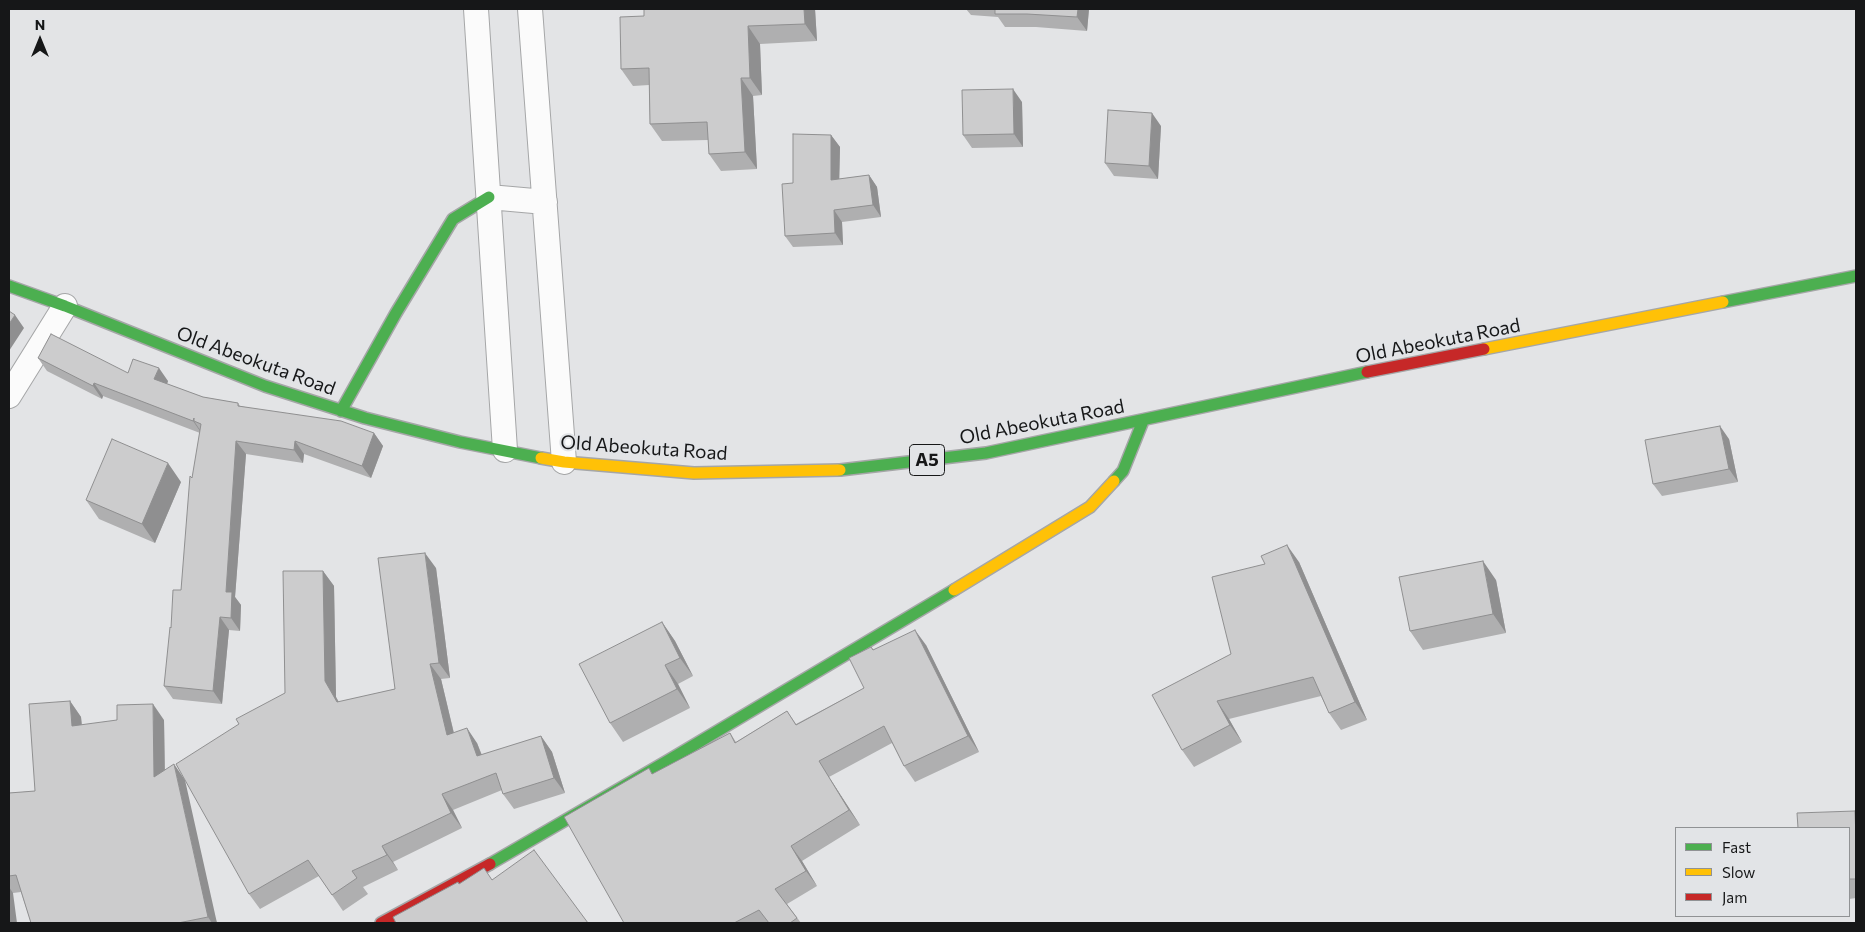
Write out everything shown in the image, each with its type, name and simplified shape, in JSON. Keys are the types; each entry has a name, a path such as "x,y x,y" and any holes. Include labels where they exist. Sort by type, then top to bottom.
{"main road":[{"path":"341,411 396,313 454,219 467,208 489,197"},
{"name":"Old Abeokuta Road","path":"9,286 65,306 264,386 341,411 460,442 564,462 694,473 829,471 986,453 1381,370 1856,276"},
{"path":"381,923 465,878 669,760 867,643 1090,507 1123,471 1143,421"}],"street":[{"path":"476,9 506,450"},
{"path":"530,9 564,462"},
{"path":"489,197 545,202"},
{"path":"9,396 65,306"}],"building":[{"path":"644,9 804,9 805,24 748,26 750,78 741,78 745,152 709,154 707,122 650,124 649,68 621,69 620,17 644,16"},
{"path":"995,9 1078,9 1077,17 995,14"},
{"path":"1013,89 1014,134 963,135 962,90"},
{"path":"1108,110 1152,113 1149,166 1105,163"},
{"path":"793,134 831,135 831,180 869,175 873,205 834,210 835,233 785,236 782,184 793,183"},
{"path":"9,311 15,315 9,324"},
{"path":"51,334 128,373 133,359 159,368 154,379 203,397 238,403 238,406 341,421 374,433 362,466 295,441 294,450 236,441 226,592 232,592 231,618 220,617 213,691 164,686 171,628 173,590 181,590 190,476 192,478 201,424 194,421 194,418 193,421 94,383 93,386 38,358"},
{"path":"1720,426 1729,469 1653,484 1645,440"},
{"path":"112,439 168,463 142,524 86,500"},
{"path":"1287,545 1355,702 1329,713 1313,677 1217,701 1230,725 1182,750 1152,695 1231,654 1212,577 1265,564 1261,556"},
{"path":"425,553 439,663 430,664 447,735 467,728 477,756 541,736 554,778 503,794 496,773 442,794 451,813 382,846 387,855 352,871 357,878 332,895 308,860 249,894 176,764 239,724 236,719 285,693 283,571 323,571 325,681 337,702 395,689 378,558"},
{"path":"1483,561 1493,614 1410,631 1399,577"},
{"path":"662,622 680,658 665,665 677,689 610,723 579,664"},
{"path":"915,630 968,736 904,766 884,726 819,761 849,810 791,846 806,871 775,889 797,918 790,923 769,923 759,910 734,923 624,923 564,817 649,768 652,774 730,733 735,743 787,711 796,725 864,688 849,658 871,647 873,650"},
{"path":"70,701 72,726 117,720 117,705 153,704 154,777 174,764 208,917 178,923 31,923 16,875 9,876 9,793 35,791 29,704"},
{"path":"1855,811 1856,879 1850,879 1850,827 1798,827 1797,813"},
{"path":"534,850 588,923 396,923 393,917 458,882 459,884 484,868 492,880"}],"traffic: fast":[{"path":"341,411 396,313 453,219 489,197"},
{"path":"1723,302 1856,276"},
{"path":"9,286 65,306 265,386 365,418 460,442 541,458"},
{"path":"840,470 986,453 1367,372"},
{"path":"1114,481 1123,471 1143,421"},
{"path":"490,864 954,590"}],"traffic: slow":[{"path":"1484,349 1723,302"},
{"path":"541,458 564,462 694,473 840,470"},
{"path":"954,590 1090,507 1114,481"}],"traffic: jam":[{"path":"1367,372 1484,349"},
{"path":"381,923 490,864"}]}
